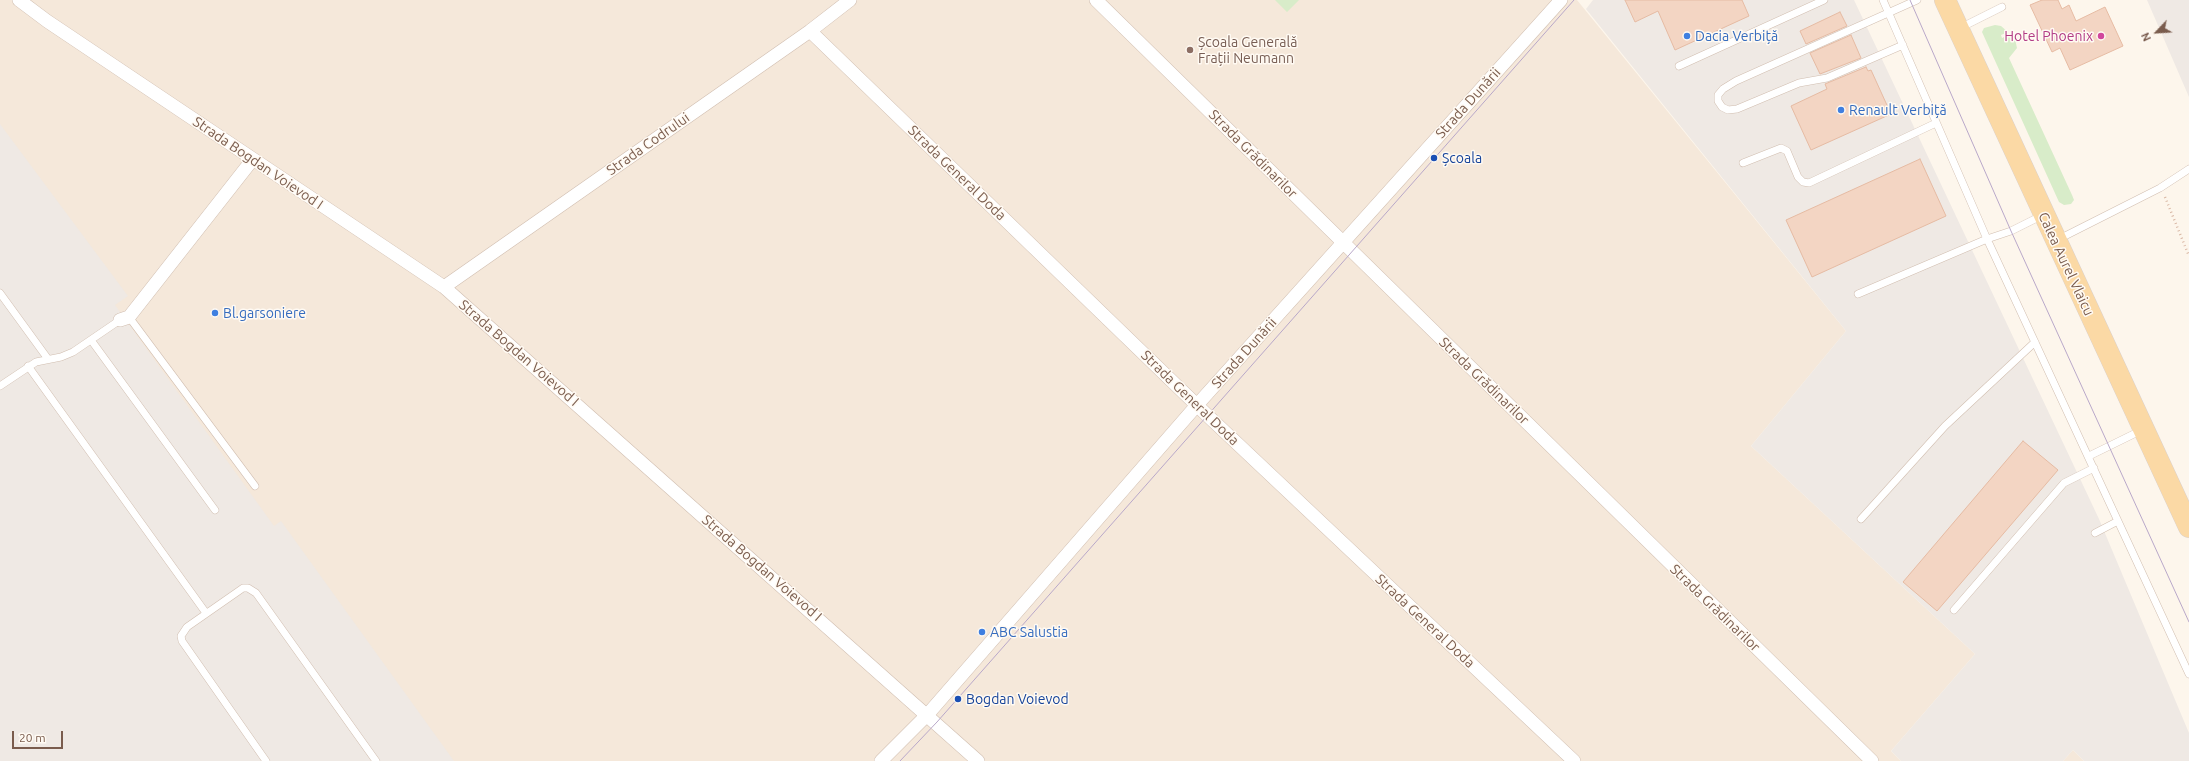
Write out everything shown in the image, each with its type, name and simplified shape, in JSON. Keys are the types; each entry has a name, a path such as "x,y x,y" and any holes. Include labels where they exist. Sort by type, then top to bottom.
{"main road":[{"name":"Calea Aurel Vlaicu","path":"1945,0 2055,241 2189,527"}],"street":[{"name":"Strada Bogdan Voievod I","path":"19,0 47,21 444,287 928,714 978,761"},
{"name":"Strada Codrului","path":"444,287 810,31 850,0"},
{"name":"Strada Grădinarilor","path":"1096,0 1872,761"},
{"name":"Strada Dunării","path":"881,761 928,714 1342,242 1561,0"},
{"name":"Strada General Doda","path":"810,31 1197,406 1574,761"},
{"path":"124,318 252,159"}],"lane":[{"path":"1679,66 1824,0"},
{"path":"1883,0 1987,239 2189,674"},
{"path":"1903,45 1826,78 1799,83 1737,109 1728,110 1722,107 1718,101 1718,95 1723,89 1736,82 1917,0"},
{"path":"1958,29 2002,7"},
{"path":"1743,163 1781,148 1787,151 1798,177 1803,182 1809,183 1936,123"},
{"path":"2055,241 2160,188 2189,169"},
{"path":"1858,294 1987,239 2011,231 2043,215"},
{"path":"0,293 48,359"},
{"path":"0,386 28,366 73,352 124,318 255,486"},
{"path":"91,340 215,510"},
{"path":"1861,519 1945,426 2035,342"},
{"path":"28,366 206,613"},
{"path":"2089,456 2143,430"},
{"path":"1954,610 2064,482 2094,468"},
{"path":"2095,533 2118,521"},
{"path":"266,761 182,641 181,636 187,627 238,590 243,588 252,590 376,761"}],"path":[{"path":"2160,188 2189,256"}],"shaded area":[{"path":"0,0 1577,0 1846,331 1751,446 1975,654 1891,751 1901,761 0,761"},
{"path":"1593,0 1854,0 2099,519 2189,733 2189,761 2084,761 2073,750 2063,761 1901,761 1891,751 1975,654 1751,446 1846,331 1586,9"},
{"path":"2147,0 2189,0 2189,97"},
{"path":"0,124 128,296 115,305 274,526 281,521 454,761 0,761"},
{"path":"2073,750 2084,761 2063,761"}],"green space":[{"path":"1275,0 1299,0 1287,12"},
{"path":"1995,25 2001,26 2008,32 2001,35 2002,38 2008,35 2015,39 2017,48 2009,58 2072,195 2074,200 2071,204 2064,205 2059,202 1982,32 1984,28"}],"building":[{"name":"Dacia Verbiță","path":"1625,0 1742,0 1749,16 1675,50 1658,11 1635,22"},
{"name":"Hotel Phoenix","path":"2042,0 2058,0 2062,9 2069,5 2076,21 2105,7 2123,46 2070,70 2060,48 2052,52 2030,5"},
{"path":"1840,12 1847,26 1806,44 1800,31"},
{"path":"1851,35 1861,58 1820,74 1810,53"},
{"name":"Renault Verbiță","path":"1866,67 1868,71 1871,70 1891,114 1811,150 1791,106 1827,89 1825,84"},
{"path":"1920,159 1946,216 1812,277 1786,220"},
{"path":"2023,441 2058,470 1937,611 1903,582"}],"tram line":[{"path":"900,761 937,722 1574,0"},
{"path":"1910,0 2011,231 2189,622"}],"place":[{"name":"Dacia Verbiță","path":"1687,36"},
{"name":"Hotel Phoenix","path":"2101,36"},
{"name":"Școala Generală Frații Neumann","path":"1190,50"},
{"name":"Renault Verbiță","path":"1841,110"},
{"name":"Școala","path":"1434,158"},
{"name":"Bl.garsoniere","path":"215,313"},
{"name":"ABC Salustia","path":"982,632"},
{"name":"Bogdan Voievod","path":"958,699"}]}
